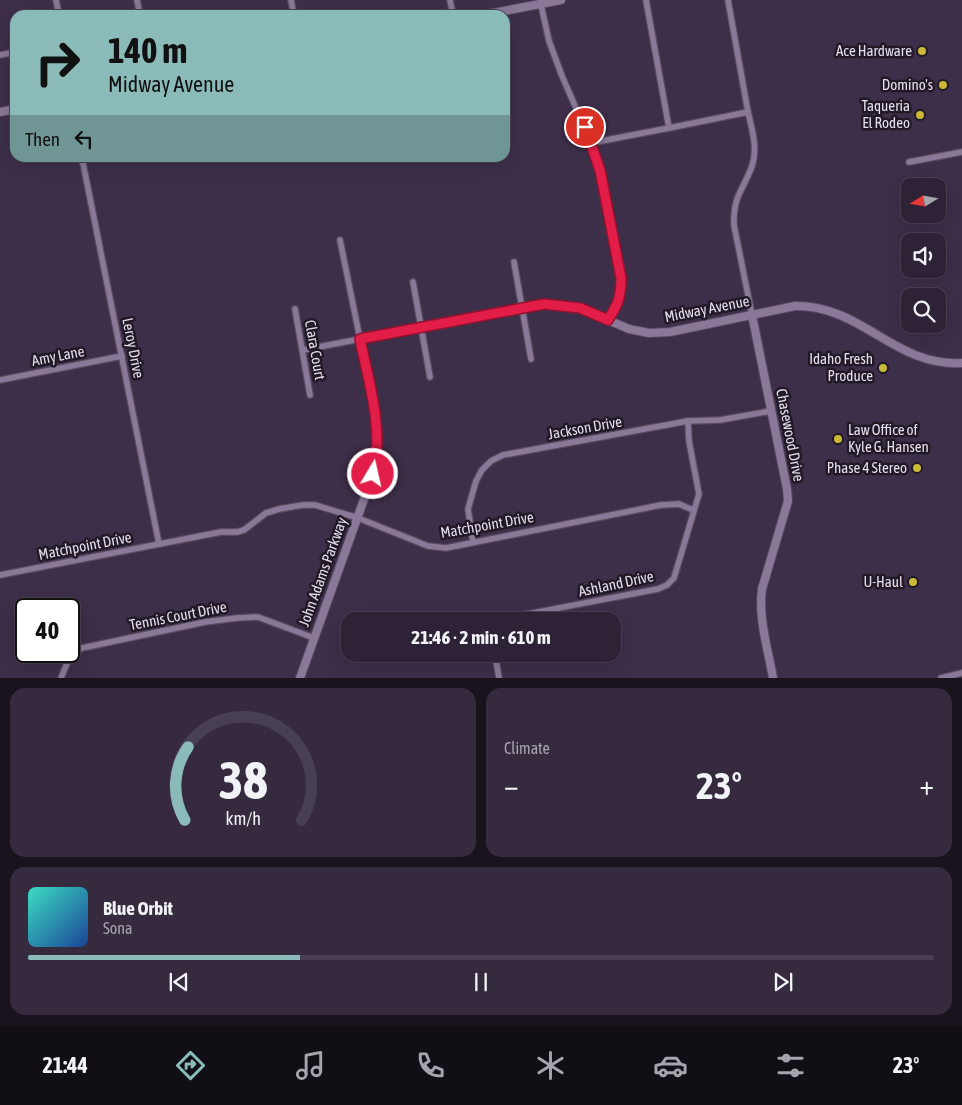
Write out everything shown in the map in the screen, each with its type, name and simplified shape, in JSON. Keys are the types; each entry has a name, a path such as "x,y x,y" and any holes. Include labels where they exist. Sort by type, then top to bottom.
{"street":[{"path":"505,10 540,2 561,0"},
{"path":"646,0 669,128"},
{"path":"728,0 754,143 752,165 737,196 734,210 734,225 752,315"},
{"path":"540,2 549,41 562,76 592,143 600,170 621,278 620,299 608,320"},
{"path":"592,143 748,112"},
{"path":"909,162 962,152"},
{"name":"Leroy Drive","path":"83,162 160,544"},
{"name":"John Adams Parkway","path":"300,678 358,518 377,458 375,414 340,240"},
{"path":"514,262 531,359"},
{"path":"413,282 430,377"},
{"name":"Midway Avenue","path":"303,350 544,304 580,308 629,329 650,333 670,332 795,306 823,309 843,315 909,354 936,363 962,364"},
{"name":"Clara Court","path":"295,309 310,395"},
{"name":"Chasewood Drive","path":"752,315 788,501 762,589 761,600 761,612 773,678"},
{"name":"Amy Lane","path":"0,380 122,356"},
{"name":"Jackson Drive","path":"473,542 468,509 476,481 482,470 491,461 503,456 688,421 720,420 771,411"},
{"name":"Ashland Drive","path":"538,612 658,589 667,585 674,578 699,494 689,441 688,421"},
{"name":"Matchpoint Drive","path":"0,576 221,532 237,532 244,530 266,513 290,506 315,505 358,518 428,546 446,548 661,505 679,504 693,510"},
{"name":"Tennis Court Drive","path":"61,678 70,656 82,648 205,622 258,617 314,638"},
{"path":"496,662 499,678"},
{"path":"941,678 962,673"}],"place":[{"name":"Ace Hardware","path":"922,51"},
{"name":"Domino's","path":"943,85"},
{"name":"Taqueria El Rodeo","path":"920,115"},
{"name":"Idaho Fresh Produce","path":"883,368"},
{"name":"Law Office of Kyle G. Hansen","path":"838,439"},
{"name":"Phase 4 Stereo","path":"917,468"},
{"name":"U-Haul","path":"913,582"}],"route":[{"path":"373,474 377,458 377,434 375,414 360,339 544,304 580,308 608,320 618,304 621,294 621,278 600,170 585,127"}]}
